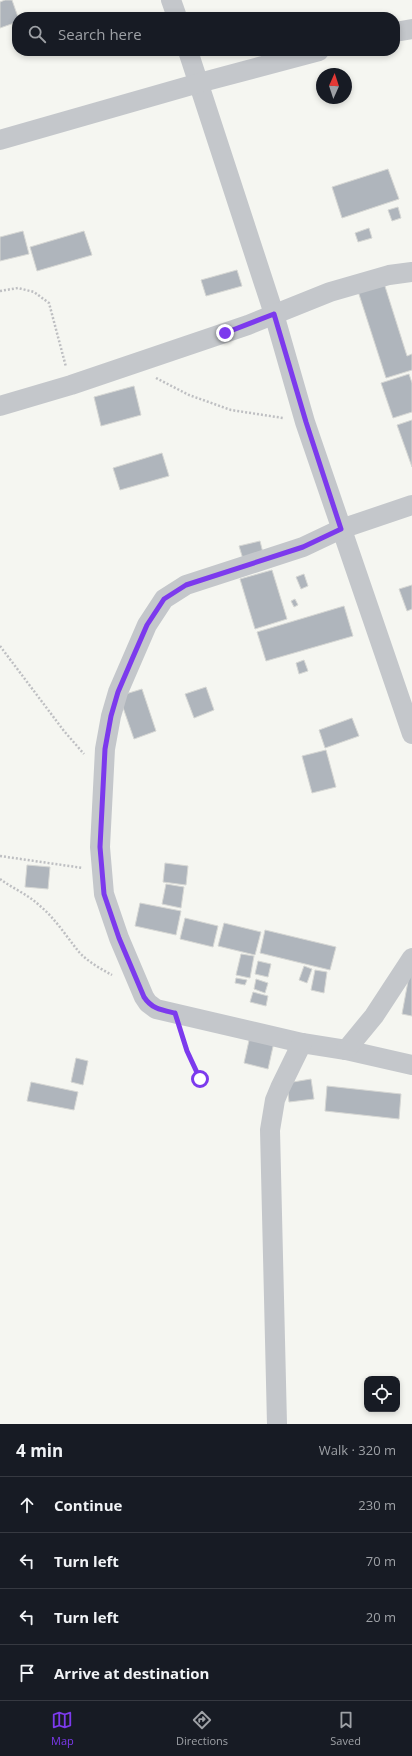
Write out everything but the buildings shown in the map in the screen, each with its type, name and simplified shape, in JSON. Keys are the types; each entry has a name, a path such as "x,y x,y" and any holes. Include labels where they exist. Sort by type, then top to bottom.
{"street":[{"path":"171,0 175,12"},
{"path":"400,31 412,28"},
{"path":"190,56 274,314 306,422 341,529 412,734"},
{"path":"0,140 199,83 300,56"},
{"path":"0,406 71,385 248,325 330,292 389,275 412,272"},
{"path":"412,505 341,529 303,547 186,585 164,599 147,625 118,692 111,716 105,749 100,847 104,894 119,938 144,997 148,1003 156,1009 302,1043 346,1050 412,1066"},
{"path":"346,1050 374,1016 412,958"},
{"path":"277,1424 270,1130 275,1100 302,1043"}],"path":[{"path":"0,291 18,288 29,290 49,303 71,385"},
{"path":"137,362 160,381 189,395 231,410 306,422"},
{"path":"0,646 64,731 103,776"},
{"path":"0,856 101,870"},
{"path":"0,879 39,904 67,935 80,953 98,968 113,976"},
{"path":"175,1013 187,1051 200,1079"}],"route":[{"path":"200,1079 182,1039 175,1013 156,1009 148,1003 144,997 119,938 104,894 100,847 101,814 105,749 111,716 118,692 147,625 164,599 186,585 303,547 341,529 306,422 274,314 225,333"}]}
